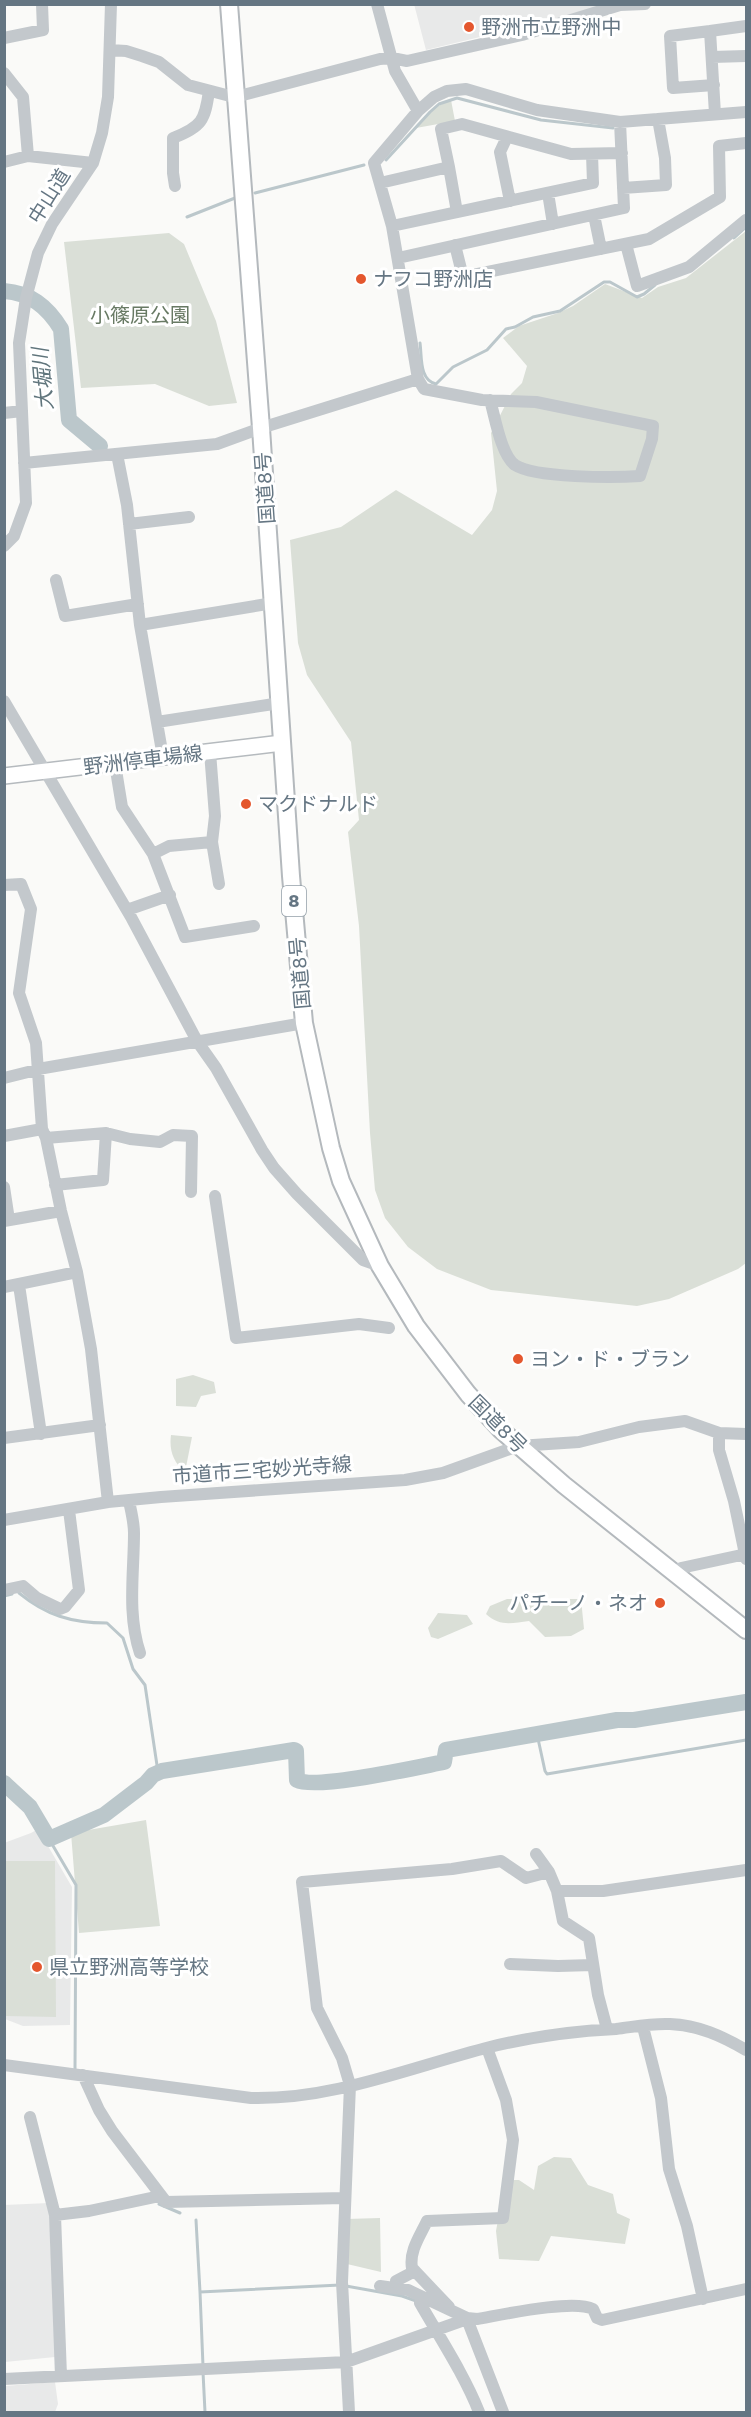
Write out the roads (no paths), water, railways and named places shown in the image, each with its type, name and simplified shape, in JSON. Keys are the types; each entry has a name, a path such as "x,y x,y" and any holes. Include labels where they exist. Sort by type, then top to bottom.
{"highway":[{"name":"国道8号","path":"229,4 304,1023 331,1148 341,1181 380,1266 416,1326 440,1360 475,1402 518,1446 564,1485 747,1630"}],"main road":[{"name":"野洲停車場線","path":"4,776 282,743"}],"street":[{"path":"4,38 43,30 42,4"},
{"name":"中山道","path":"4,546 17,529 26,503 19,343 26,294 38,253 52,224 93,163 105,121 111,4"},
{"path":"377,4 395,71 417,111"},
{"path":"110,50 126,51 159,62 188,85 236,96 380,59 392,58 407,61 522,35 621,5 645,4"},
{"path":"714,85 673,88 670,36 747,26"},
{"path":"710,31 716,114"},
{"path":"712,57 747,56"},
{"path":"4,73 23,97 28,156"},
{"path":"490,400 504,450 514,464 536,473 640,476 652,439 653,426 536,402 490,400 424,389 418,379 392,226 374,163 417,111 440,94 466,89 537,110 620,122 747,111"},
{"path":"175,186 173,138 190,132 205,116 209,91"},
{"path":"623,188 666,185 665,158 658,119"},
{"path":"398,258 624,208 620,122"},
{"path":"458,212 441,129 462,124 571,154 622,153"},
{"path":"507,137 500,152 510,201"},
{"path":"455,245 463,277 650,239 720,197 719,146 747,143"},
{"path":"392,226 592,183 592,154"},
{"path":"4,162 28,156 93,163"},
{"path":"380,183 449,167"},
{"path":"548,193 553,224"},
{"path":"594,214 601,249"},
{"path":"626,244 637,286 689,267 747,220"},
{"path":"24,463 217,444 418,379"},
{"path":"4,413 22,411"},
{"path":"117,454 129,524 140,625 163,757"},
{"path":"129,524 189,517"},
{"path":"56,580 65,616 138,604"},
{"path":"140,625 273,603"},
{"path":"4,701 127,910 197,1041 216,1068 274,1168 363,1260 380,1266"},
{"path":"157,722 280,703"},
{"path":"210,752 215,816 212,842 219,884"},
{"path":"115,764 122,807 153,854 185,937 254,926"},
{"path":"153,854 169,846 212,842"},
{"path":"4,885 21,884 31,909 19,993 36,1043 36,1070 44,1134 77,1272 91,1349 108,1502"},
{"path":"127,910 170,895"},
{"path":"4,1078 36,1070 304,1023"},
{"path":"55,1185 103,1180 106,1133"},
{"path":"4,1136 106,1133 144,1142 160,1142 173,1135 192,1136 191,1192"},
{"path":"4,1186 7,1221 61,1210"},
{"path":"215,1196 236,1338 359,1324 389,1328"},
{"path":"4,1287 77,1272"},
{"path":"19,1285 41,1434"},
{"name":"市道市三宅妙光寺線","path":"4,1520 108,1502 309,1485 405,1480 443,1473 518,1446 579,1442 639,1427 685,1421 719,1433 747,1434"},
{"path":"4,1438 100,1425"},
{"path":"676,1572 681,1568 746,1556 734,1501 719,1450 719,1433"},
{"path":"129,1501 134,1530 132,1619 140,1653"},
{"path":"4,1590 23,1586 37,1598 60,1609 65,1607 79,1590 69,1510"},
{"path":"536,1854 549,1872 557,1891 563,1921 589,1938 607,2029"},
{"path":"349,2412 342,2282 350,2085 342,2058 317,2008 302,1882 452,1869 501,1861 526,1878 549,1872"},
{"path":"557,1891 603,1891 747,1870"},
{"path":"510,1964 593,1965"},
{"path":"4,2065 251,2098 295,2097 350,2085 487,2048 561,2033 669,2024 701,2028 747,2050"},
{"path":"643,2027 661,2098 669,2169 687,2226 703,2299"},
{"path":"452,2311 411,2268 410,2260 427,2221 503,2218 513,2140 506,2100 487,2048"},
{"path":"83,2075 107,2124 166,2202 344,2198"},
{"path":"30,2117 55,2215 61,2376"},
{"path":"55,2215 89,2211 160,2196"},
{"path":"396,2288 396,2281 415,2271"},
{"path":"380,2286 408,2290 467,2318 477,2319 553,2308 587,2306 593,2309 597,2318 602,2320 703,2299 745,2293"},
{"path":"423,2297 420,2303 470,2388 479,2412"},
{"path":"4,2379 346,2362 466,2319 503,2412"}],"waterway":[{"path":"386,160 439,104 457,98 541,120 613,128"},
{"path":"255,193 364,165"},
{"path":"187,217 235,198"},
{"path":"734,238 746,227"},
{"path":"420,343 424,373 431,382 436,384 453,367 487,350 506,329 515,327 533,317 560,311 604,282 610,282 637,297 655,285"},
{"name":"大堀川","path":"4,291 13,292 37,302 44,307 61,329 69,420 100,446"},
{"path":"19,1593 39,1607 60,1616 107,1623 123,1638 133,1669 145,1685 158,1772"},
{"path":"4,1596 12,1594"},
{"path":"4,1783 30,1807 49,1839 104,1815 153,1775 162,1771 294,1750 296,1751 297,1780 308,1782 345,1780 444,1762 446,1750 617,1720 634,1720 746,1702"},
{"path":"537,1734 547,1774 746,1740"},
{"path":"49,1839 76,1885 75,2070"},
{"path":"159,2204 180,2213"},
{"path":"196,2220 200,2292 340,2285"},
{"path":"346,2286 402,2296 419,2302"},
{"path":"200,2292 203,2366"},
{"path":"203,2372 205,2412"}],"place":[{"name":"野洲市立野洲中","path":"469,27"},
{"name":"ナフコ野洲店","path":"361,279"},
{"name":"マクドナルド","path":"246,804"},
{"name":"ヨン・ド・ブラン","path":"518,1359"},
{"name":"パチーノ・ネオ","path":"660,1603"},
{"name":"県立野洲高等学校","path":"37,1967"}],"park label":[{"name":"小篠原公園","path":"140,315"}]}
